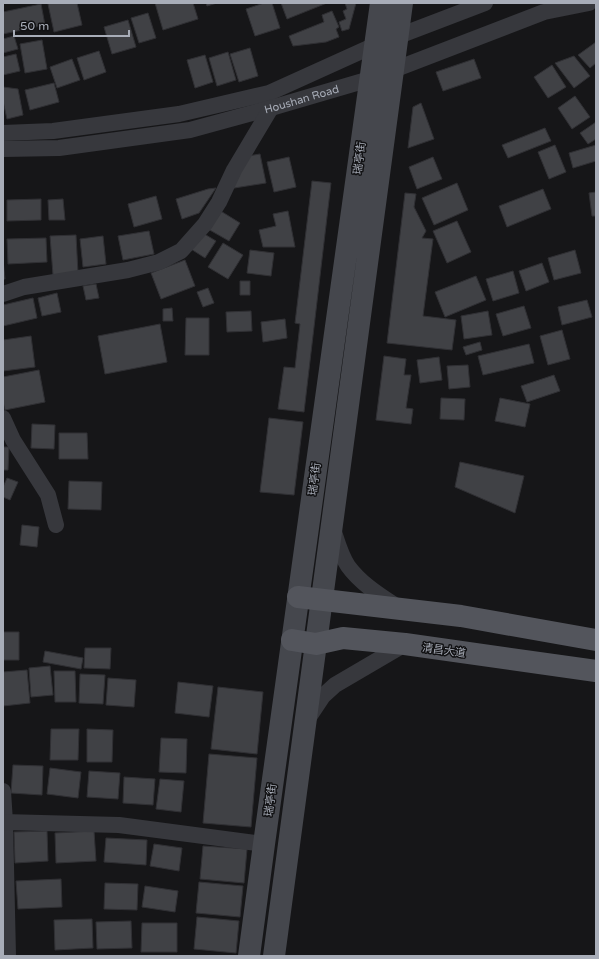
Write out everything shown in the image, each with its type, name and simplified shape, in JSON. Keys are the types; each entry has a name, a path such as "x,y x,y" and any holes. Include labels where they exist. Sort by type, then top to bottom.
{"main road":[{"name":"瑞亭街","path":"250,956 292,640 381,3"},
{"name":"瑞亭街","path":"274,956 402,3"},
{"path":"298,597 461,616 596,640"},
{"name":"清昌大道","path":"292,640 316,644 343,638 405,644 596,671"}],"street":[{"name":"Houshan Road","path":"3,133 53,131 179,114 269,93 375,45 485,3"},
{"name":"Houshan Road","path":"3,149 58,148 190,130 370,79 544,12 589,3"},
{"path":"3,294 24,287 128,270 159,262 181,251 205,224 219,202 234,170 271,108"},
{"path":"3,418 13,440 48,495 56,525"},
{"path":"332,523 339,548 348,566 370,588 399,608"},
{"path":"305,722 324,696 335,685 405,644"},
{"path":"3,791 8,956"},
{"path":"4,822 119,825 264,844"}],"building":[{"path":"77,3 82,25 54,32 48,4"},
{"path":"155,3 193,3 198,19 163,30"},
{"path":"206,3 217,3 207,6"},
{"path":"264,3 272,3 280,28 255,36 246,9"},
{"path":"281,3 327,3 287,19"},
{"path":"345,3 356,3 349,29 342,31 339,22 346,19 343,11 347,9"},
{"path":"41,4 45,25 3,34 3,12"},
{"path":"332,11 339,27 336,29 339,37 326,42 293,46 289,36 324,22 322,15"},
{"path":"148,13 156,38 139,43 131,18"},
{"path":"128,20 136,47 112,54 104,27"},
{"path":"14,36 18,49 3,53 3,39"},
{"path":"42,40 47,69 25,73 20,44"},
{"path":"596,42 596,63 590,68 578,55"},
{"path":"250,48 258,76 239,82 230,54"},
{"path":"99,51 106,72 84,80 77,58"},
{"path":"228,52 236,80 217,86 209,58"},
{"path":"16,54 20,71 3,75 3,57"},
{"path":"205,55 213,82 195,88 187,60"},
{"path":"574,56 590,76 574,88 555,63"},
{"path":"72,59 80,80 57,88 50,67"},
{"path":"474,59 481,78 443,91 436,72"},
{"path":"552,65 566,87 548,98 534,77"},
{"path":"54,83 59,102 30,110 25,90"},
{"path":"3,87 18,89 23,115 7,119 3,101"},
{"path":"575,96 590,117 572,129 558,108"},
{"path":"421,103 434,139 408,148 413,107"},
{"path":"596,122 596,139 588,144 580,133"},
{"path":"545,128 551,141 508,158 502,145"},
{"path":"555,145 566,172 549,179 538,152"},
{"path":"596,145 596,161 573,168 569,153"},
{"path":"260,154 266,183 228,189 248,156"},
{"path":"289,157 296,187 274,192 267,162"},
{"path":"433,157 442,179 417,189 409,167"},
{"path":"312,181 331,183 304,412 278,409 284,367 295,368 300,324 295,323"},
{"path":"457,183 468,210 434,225 422,198"},
{"path":"216,188 199,213 182,219 176,199"},
{"path":"543,189 551,209 507,227 499,206"},
{"path":"596,192 596,216 592,216 589,193"},
{"path":"405,193 416,194 414,207 426,231 422,238 433,239 423,316 456,320 452,350 387,343"},
{"path":"156,196 162,219 134,227 128,204"},
{"path":"41,199 41,220 7,221 7,200"},
{"path":"63,199 65,220 49,220 48,200"},
{"path":"219,210 240,223 229,241 208,229"},
{"path":"288,211 295,247 263,247 259,230 276,226 273,214"},
{"path":"457,221 471,252 447,263 433,231"},
{"path":"149,231 154,254 123,260 118,236"},
{"path":"201,232 216,241 205,258 191,249"},
{"path":"76,235 78,273 53,275 50,236"},
{"path":"103,236 106,264 83,267 80,239"},
{"path":"46,238 47,262 8,264 7,239"},
{"path":"223,243 243,255 228,279 208,267"},
{"path":"250,250 274,253 271,276 247,273"},
{"path":"575,250 581,273 554,280 548,258"},
{"path":"3,260 5,279 3,279"},
{"path":"185,260 195,286 161,299 151,273"},
{"path":"542,263 549,282 526,291 519,271"},
{"path":"513,271 519,293 493,301 486,279"},
{"path":"476,276 486,300 445,317 435,292"},
{"path":"240,281 250,281 250,295 240,295"},
{"path":"96,284 99,298 86,300 83,286"},
{"path":"208,288 214,303 203,307 197,292"},
{"path":"57,293 61,312 42,316 38,298"},
{"path":"33,298 37,318 3,326 3,305"},
{"path":"587,300 592,317 562,325 558,307"},
{"path":"524,306 531,328 503,336 496,314"},
{"path":"172,308 173,321 163,321 163,309"},
{"path":"251,311 252,331 227,332 226,312"},
{"path":"488,311 492,335 464,339 461,316"},
{"path":"186,318 209,318 209,355 185,355"},
{"path":"285,319 287,338 263,342 261,322"},
{"path":"160,324 167,362 105,374 98,336"},
{"path":"562,330 570,359 548,365 540,336"},
{"path":"31,336 35,367 3,371 3,340"},
{"path":"480,342 482,350 466,355 463,347"},
{"path":"529,344 534,363 483,375 478,356"},
{"path":"384,356 406,359 404,375 411,375 406,408 413,409 411,424 376,420"},
{"path":"439,357 442,380 420,383 417,360"},
{"path":"468,365 470,387 449,389 447,366"},
{"path":"39,370 45,402 5,410 3,402 3,377"},
{"path":"554,375 560,391 527,402 521,386"},
{"path":"441,398 465,399 464,420 440,419"},
{"path":"500,398 530,404 525,427 495,421"},
{"path":"269,418 303,422 294,495 260,492"},
{"path":"32,424 55,425 54,449 31,448"},
{"path":"59,433 87,433 88,459 59,459"},
{"path":"3,447 9,447 8,470 3,470"},
{"path":"460,462 524,476 515,513 455,487"},
{"path":"7,478 18,482 10,500 3,497 3,487"},
{"path":"69,481 102,482 101,510 68,509"},
{"path":"22,525 39,527 37,547 20,545"},
{"path":"3,632 19,632 19,660 3,660"},
{"path":"85,648 111,648 110,669 84,668"},
{"path":"45,651 83,658 81,669 43,662"},
{"path":"50,666 53,695 31,697 29,668"},
{"path":"27,670 30,703 3,706 3,672"},
{"path":"54,671 75,671 76,702 55,702"},
{"path":"80,674 105,675 103,704 79,703"},
{"path":"108,678 136,680 134,707 106,705"},
{"path":"178,682 213,686 209,717 175,713"},
{"path":"218,687 263,692 257,754 211,749"},
{"path":"51,729 79,729 78,760 50,760"},
{"path":"87,729 113,730 112,762 87,762"},
{"path":"161,738 187,739 186,773 159,772"},
{"path":"209,754 257,758 251,827 203,823"},
{"path":"13,765 43,766 42,795 11,793"},
{"path":"50,768 81,772 78,798 47,794"},
{"path":"89,771 120,773 118,799 87,797"},
{"path":"124,777 155,779 153,805 123,803"},
{"path":"160,779 184,781 181,812 156,809"},
{"path":"47,831 48,861 15,863 14,832"},
{"path":"94,831 96,861 56,863 55,833"},
{"path":"106,838 147,840 146,865 104,862"},
{"path":"154,844 182,848 179,871 150,866"},
{"path":"203,846 247,849 244,883 200,879"},
{"path":"61,879 62,907 18,909 16,881"},
{"path":"199,882 243,886 240,917 196,913"},
{"path":"105,883 138,884 137,910 104,909"},
{"path":"145,886 178,891 175,912 142,907"},
{"path":"197,917 239,921 236,953 194,949"},
{"path":"92,919 93,948 55,950 54,920"},
{"path":"131,921 132,948 97,949 96,922"},
{"path":"142,923 177,923 177,952 141,952"}]}
